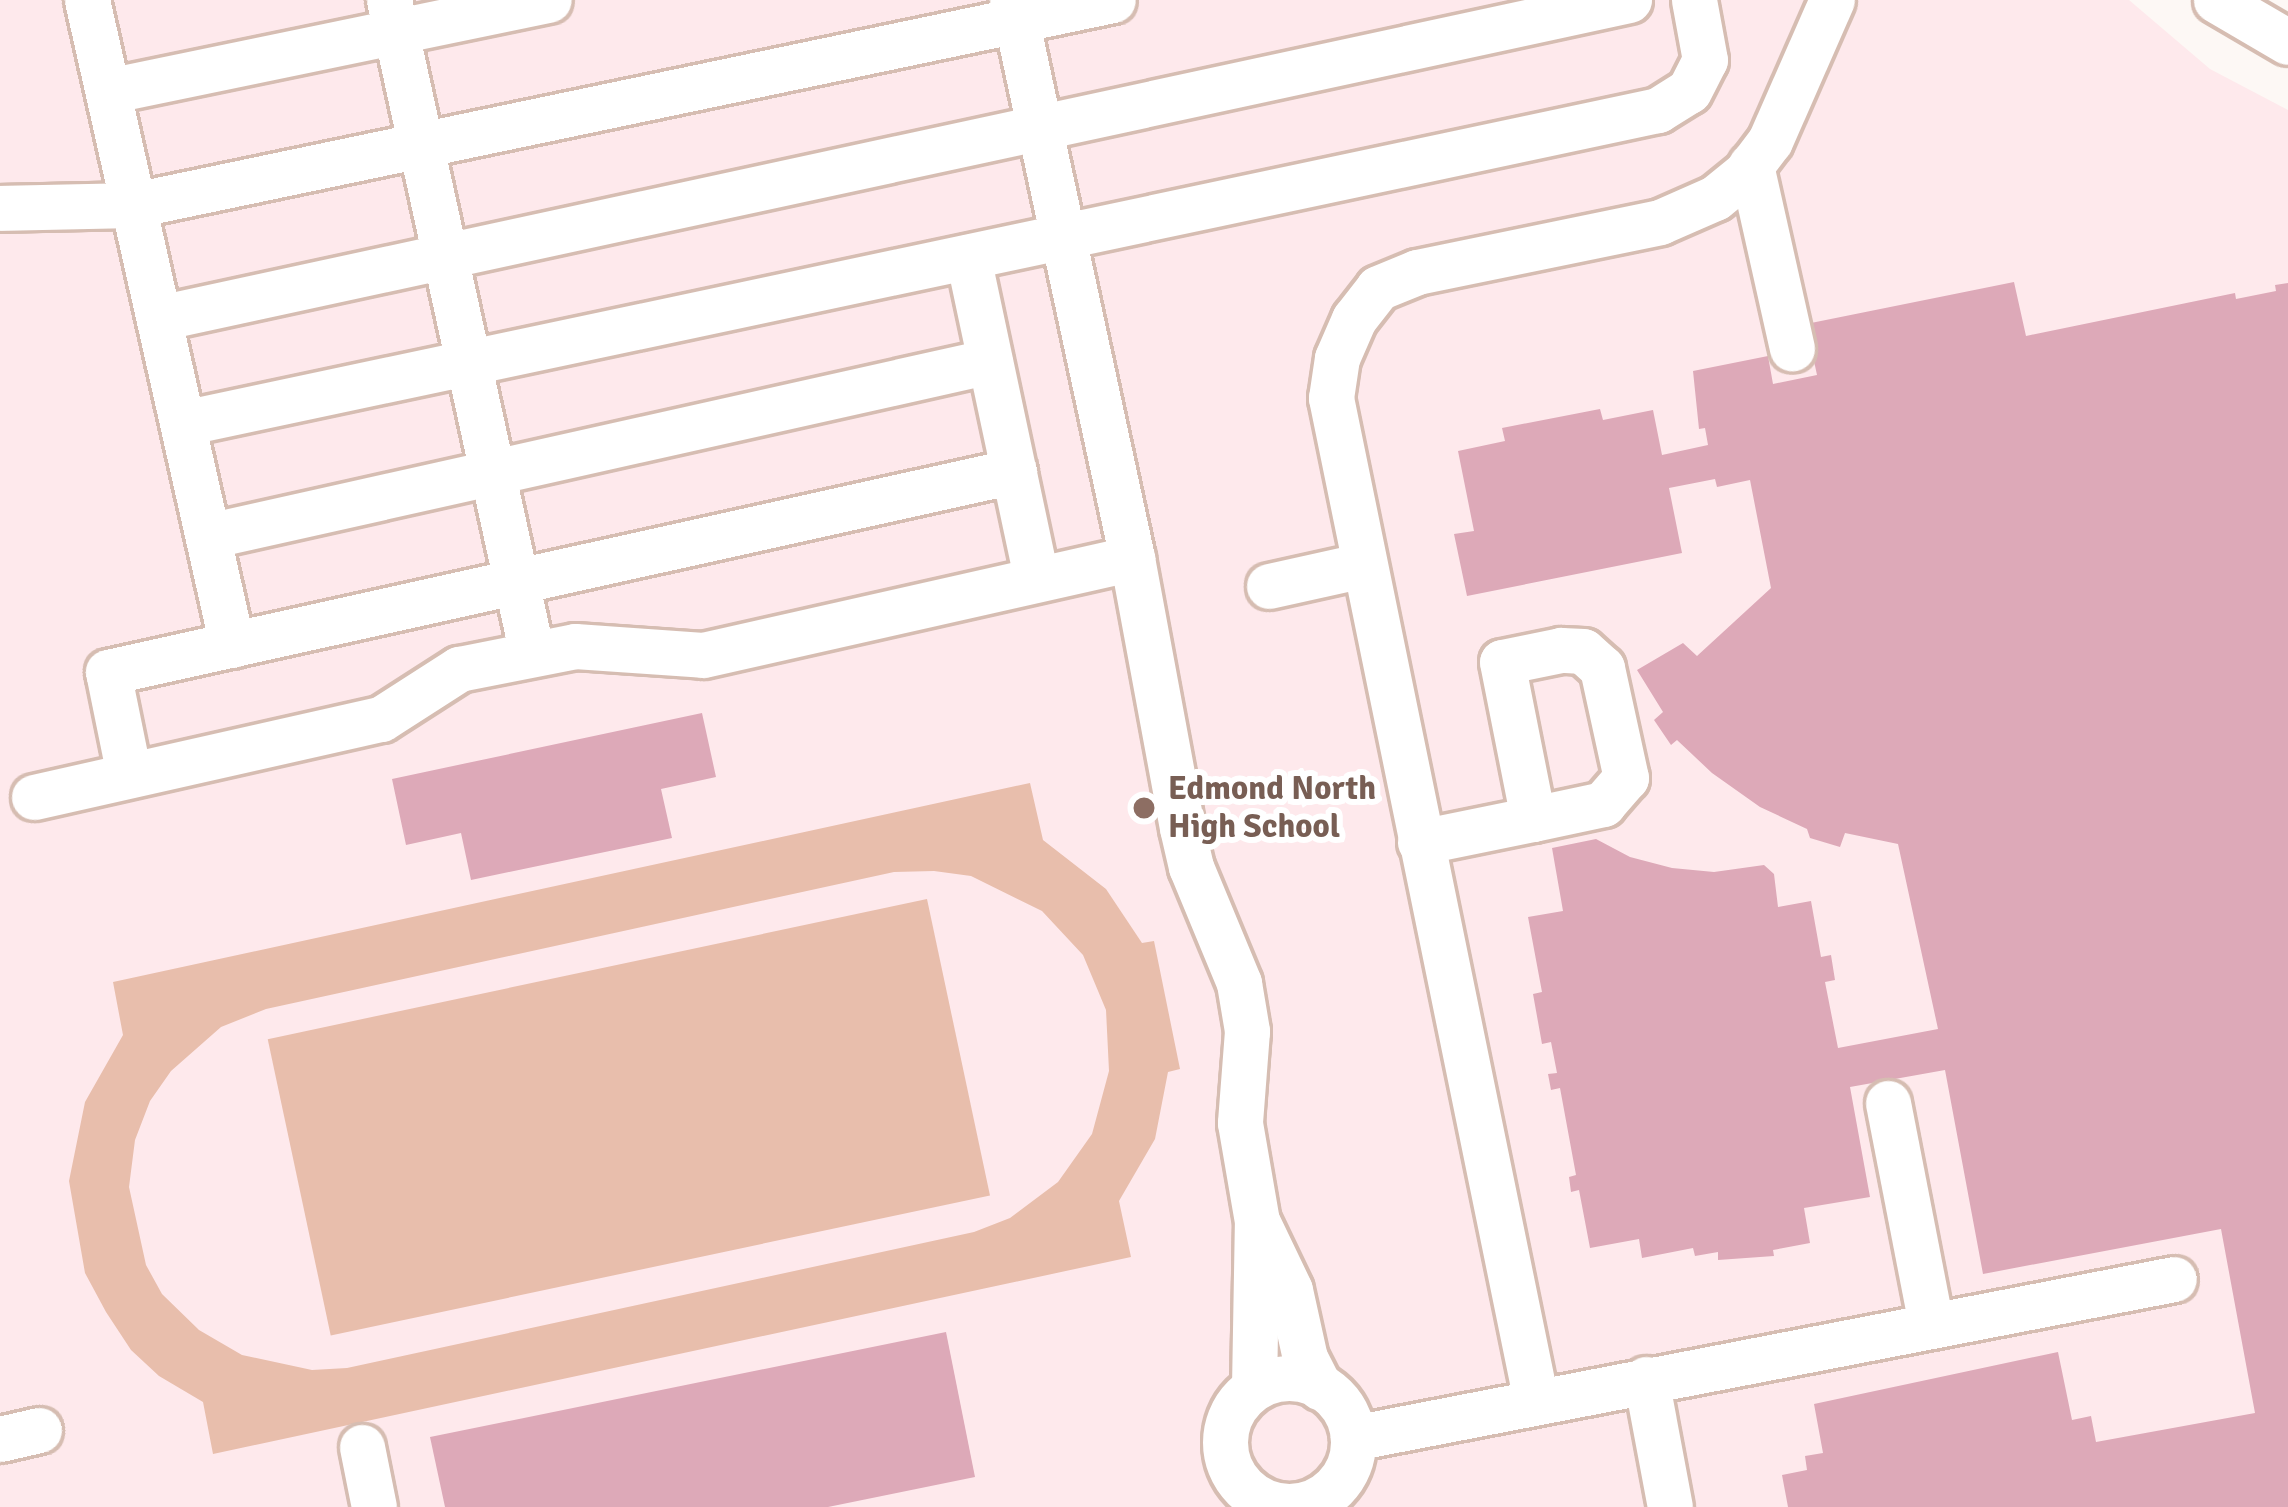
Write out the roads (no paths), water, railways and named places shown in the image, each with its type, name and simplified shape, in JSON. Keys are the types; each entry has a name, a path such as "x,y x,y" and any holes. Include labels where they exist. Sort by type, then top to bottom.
{"street":[{"path":"87,0 232,645"},
{"path":"108,91 392,16 549,0"},
{"path":"159,318 1629,0"},
{"path":"183,423 1658,110 1688,92 1705,60 1694,0"},
{"path":"1536,1401 1331,398 1337,358 1354,319 1378,288 1417,272 1660,222 1715,198 1770,141 1832,0"},
{"path":"2216,0 2288,42"},
{"path":"0,208 134,206 421,146 933,19 1097,2"},
{"path":"1014,11 1132,558 1191,867 1240,983 1247,1031 1240,1124 1257,1221 1254,1388"},
{"path":"392,16 532,654"},
{"path":"1751,165 1792,348"},
{"path":"968,256 1036,578"},
{"path":"208,536 990,361"},
{"path":"129,775 108,672 1014,471"},
{"path":"34,797 381,718 460,669 575,646 703,655 1132,558"},
{"path":"1269,586 1364,565"},
{"path":"1420,842 1534,819"},
{"path":"1888,1102 1930,1325"},
{"path":"1257,1221 1289,1290 1305,1358 1320,1387"},
{"path":"1353,1438 2174,1279"},
{"path":"1293,1377 1320,1387 1343,1407 1353,1438 1349,1465 1324,1496 1286,1507 1242,1500 1227,1459 1225,1438 1239,1401 1254,1388 1293,1377"},
{"path":"1646,1378 1670,1507"},
{"path":"362,1447 374,1507"}],"place":[{"name":"Edmond North High School","path":"1144,808"}]}
